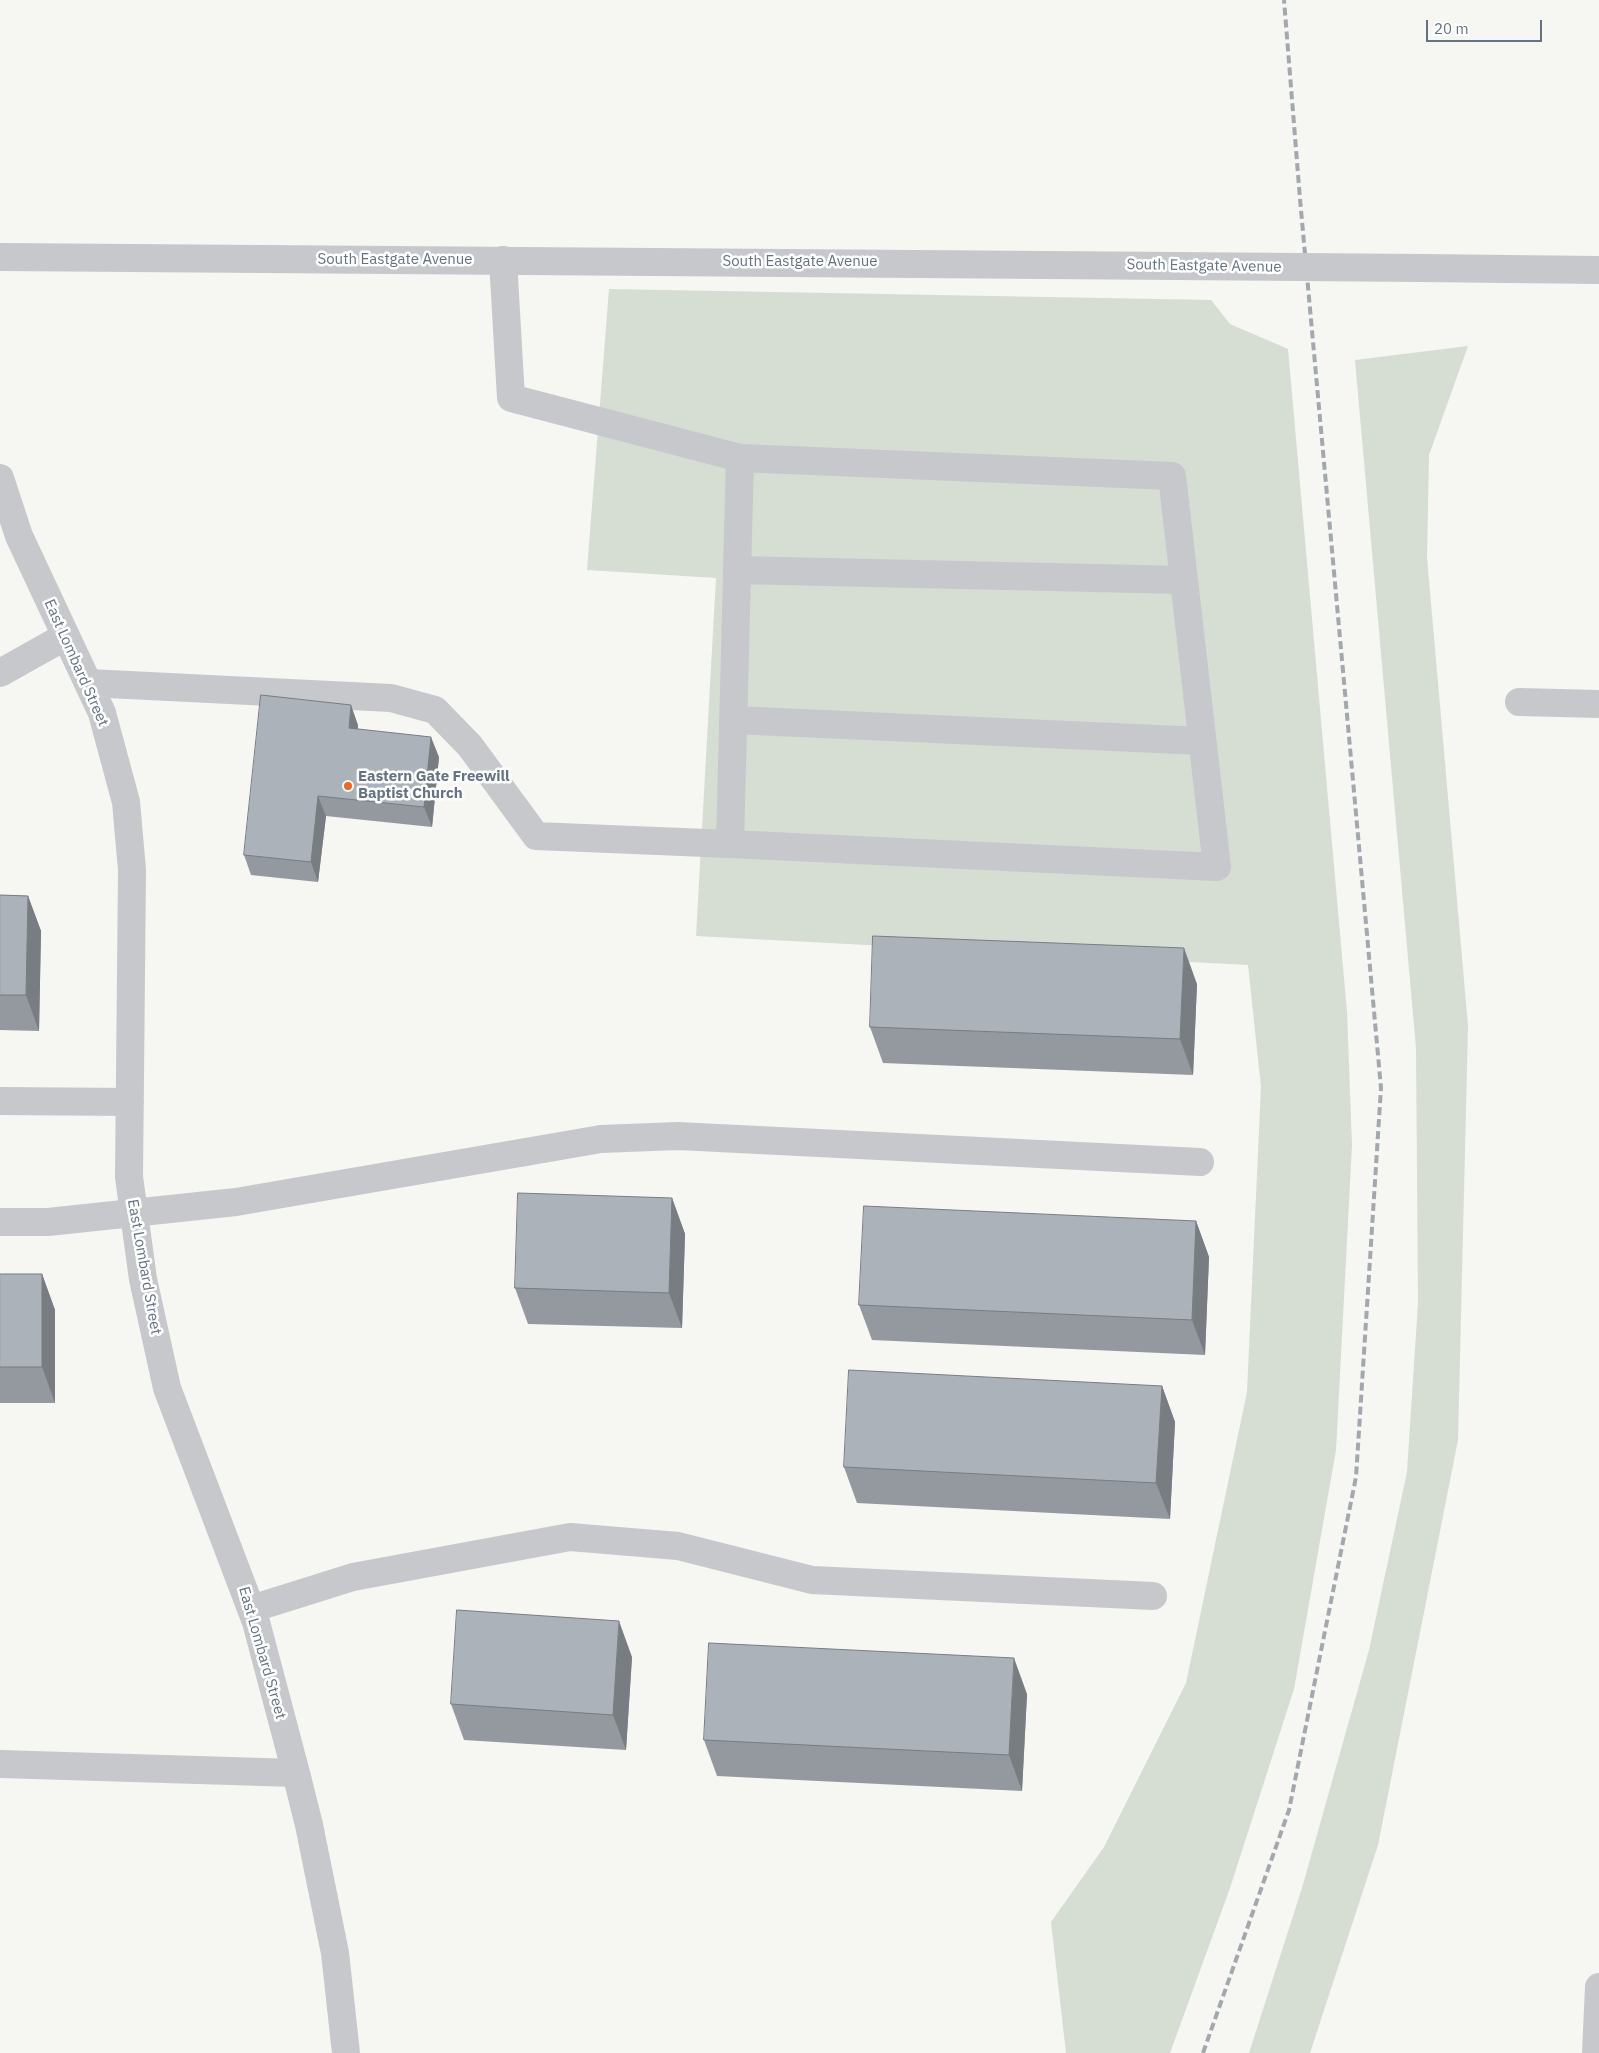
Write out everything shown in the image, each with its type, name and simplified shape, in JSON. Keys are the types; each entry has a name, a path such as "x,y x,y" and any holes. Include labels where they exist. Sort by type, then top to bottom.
{"street":[{"name":"South Eastgate Avenue","path":"0,257 1599,270"},
{"path":"88,683 391,698 435,710 470,746 536,836 1217,867 1172,476 740,458 511,398 503,260"},
{"path":"730,844 740,458"},
{"name":"East Lombard Street","path":"0,478 19,536 102,713 126,802 132,870 129,1177 143,1279 167,1388 251,1609 296,1773 309,1825 335,1953 346,2053"},
{"path":"737,570 1184,580"},
{"path":"0,673 66,636"},
{"path":"1519,702 1599,704"},
{"path":"733,720 1202,741"},
{"path":"0,1101 130,1102"},
{"path":"0,1222 48,1222 236,1202 498,1156 610,1139 678,1136 1200,1162"},
{"path":"251,1609 353,1577 570,1537 678,1546 812,1580 1153,1596"},
{"path":"0,1764 296,1773"},
{"path":"1596,2053 1599,1986"}],"shaded area":[{"path":"609,289 1211,300 1230,324 1288,349 1347,1012 1352,1145 1336,1450 1294,1689 1230,1888 1170,2053 1066,2053 1051,1922 1104,1847 1186,1683 1247,1392 1261,1087 1248,965 696,936 716,578 587,570"},
{"path":"1468,346 1429,455 1427,557 1468,1026 1458,1440 1378,1845 1310,2053 1249,2053 1302,1888 1369,1650 1407,1472 1418,1303 1416,1048 1355,360"}],"building":[{"name":"Eastern Gate Freewill Baptist Church","path":"261,695 351,705 349,728 431,737 424,807 318,796 311,862 244,855"},
{"path":"0,895 28,896 26,995 0,995"},
{"path":"873,936 1184,948 1180,1039 870,1027"},
{"path":"518,1193 672,1198 669,1293 515,1288"},
{"path":"864,1206 1196,1221 1192,1320 859,1305"},
{"path":"0,1274 42,1274 42,1367 0,1367"},
{"path":"849,1370 1162,1386 1156,1483 844,1467"},
{"path":"457,1610 619,1621 613,1715 451,1704"},
{"path":"709,1643 1014,1658 1009,1755 704,1740"}],"railway":[{"path":"1203,2053 1289,1810 1356,1477 1381,1088 1300,199 1284,0"}],"place":[{"name":"Eastern Gate Freewill Baptist Church","path":"348,786"}]}
